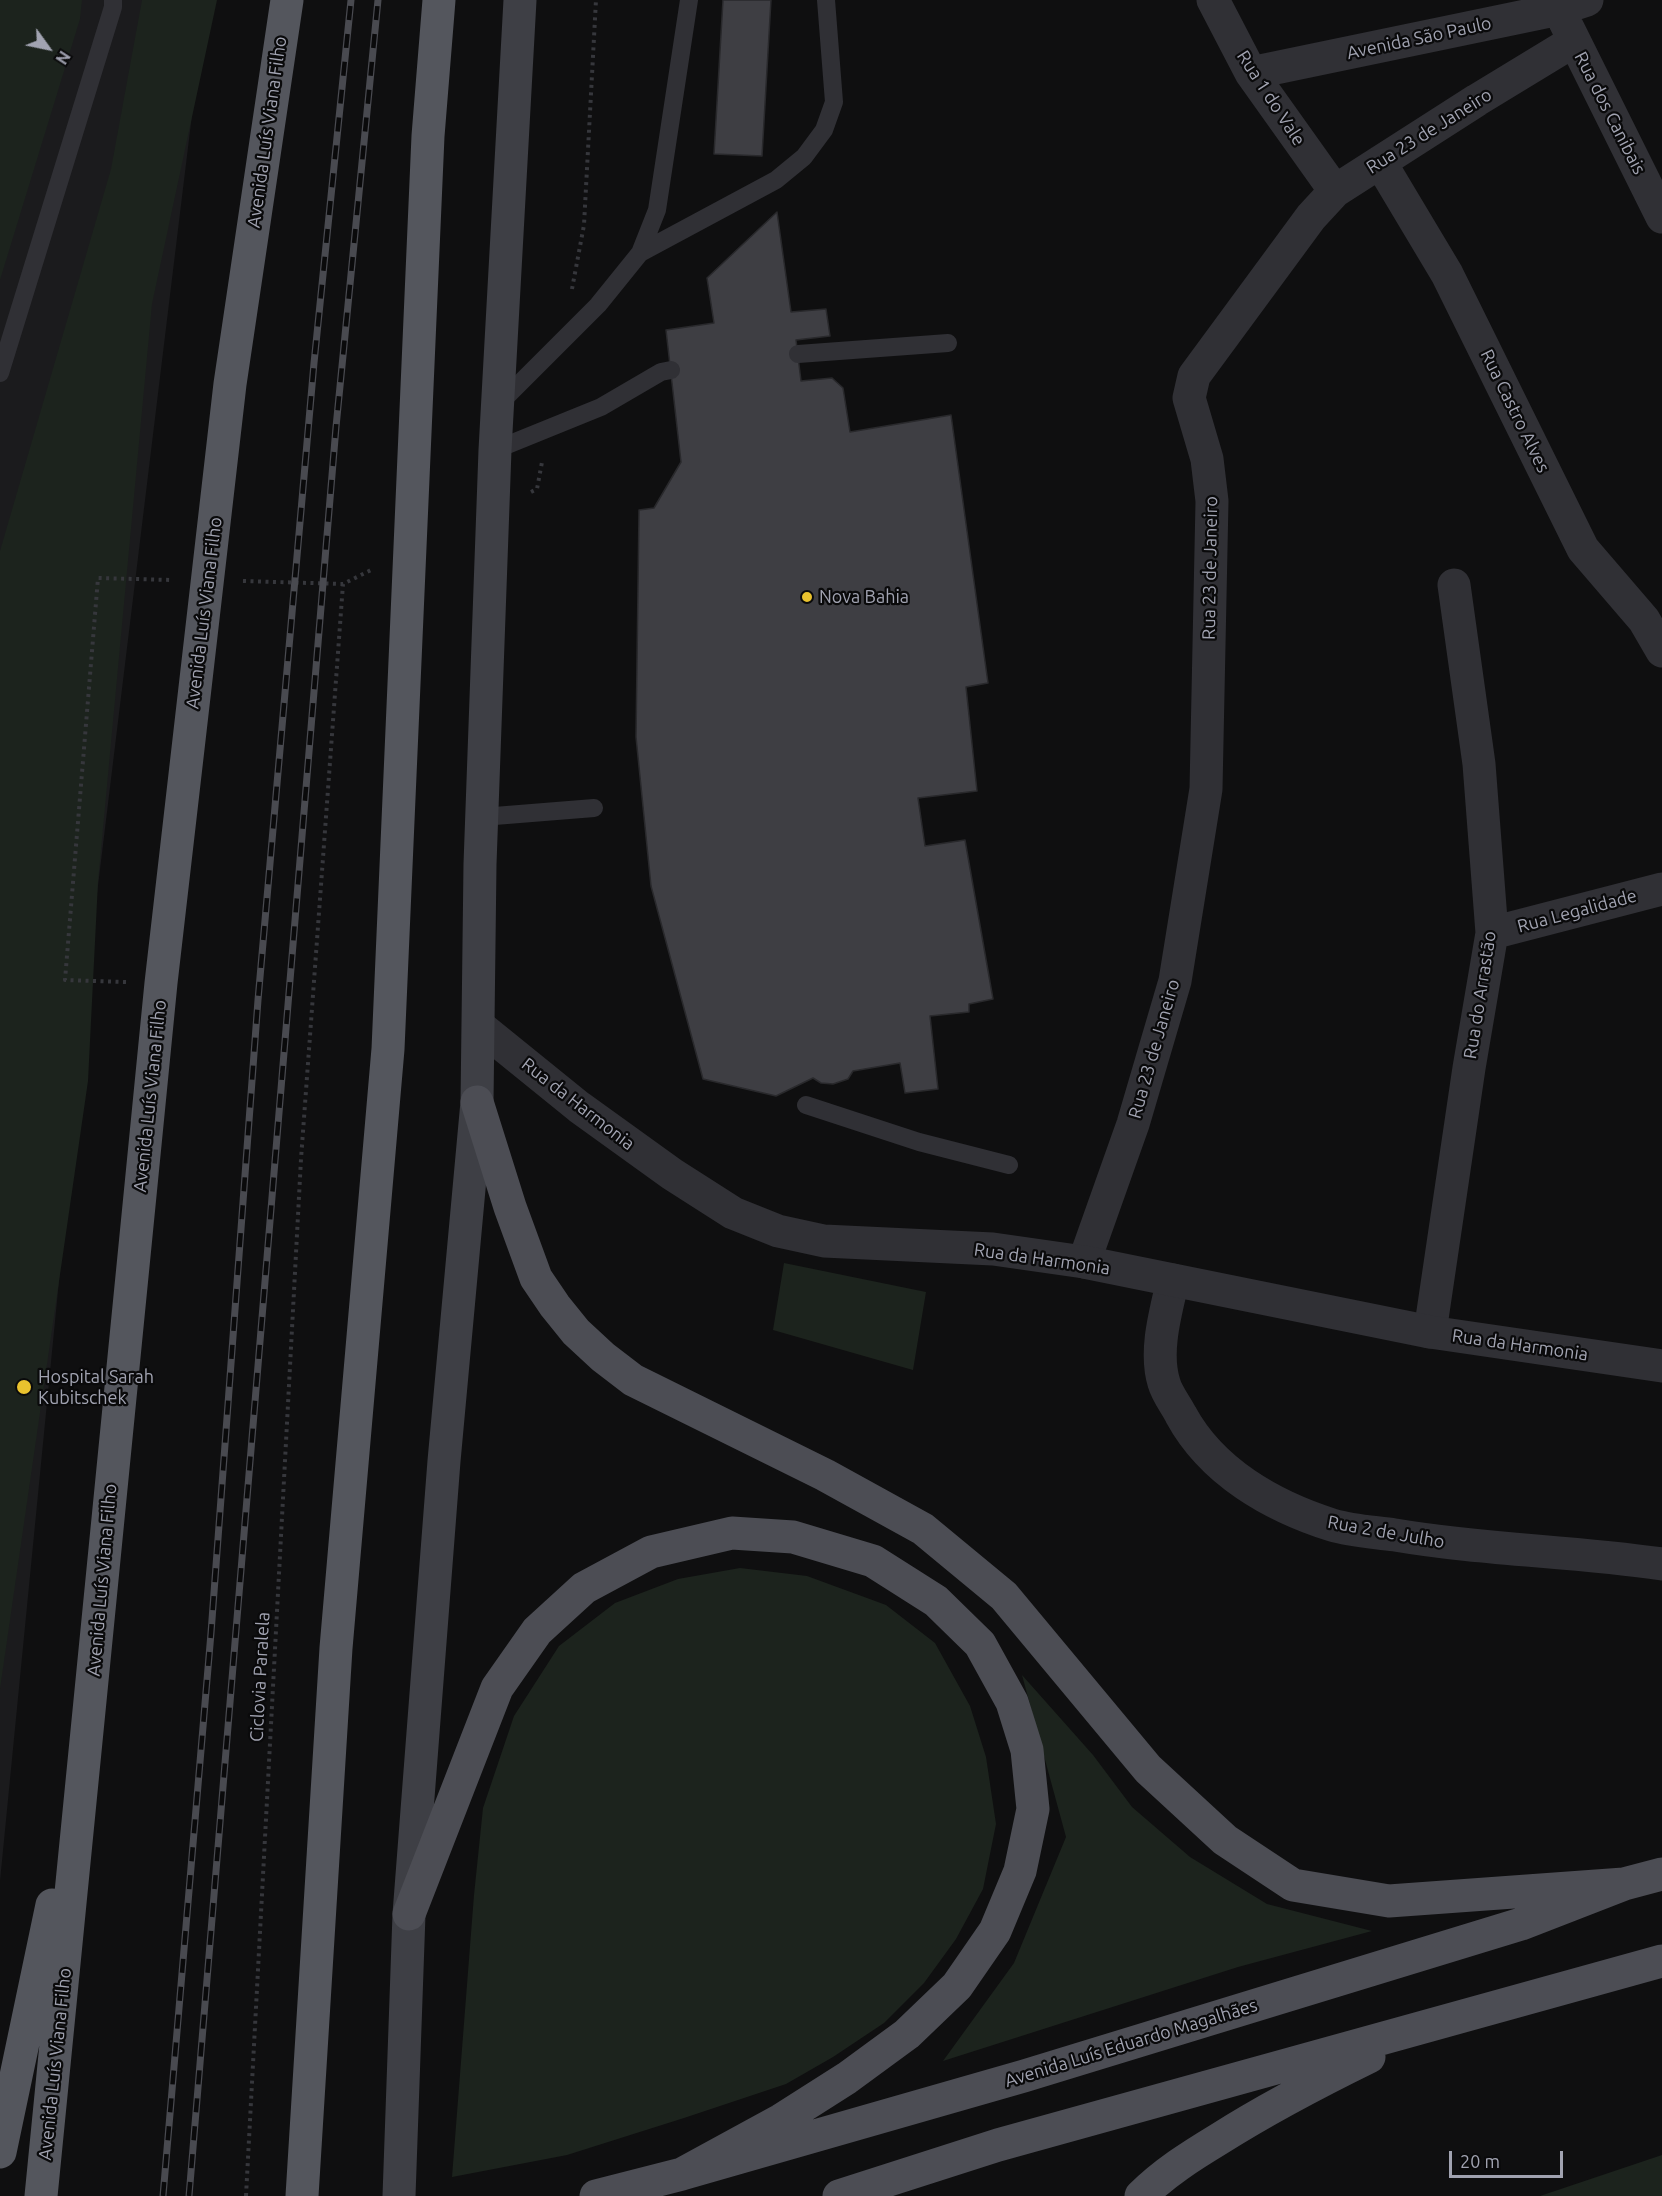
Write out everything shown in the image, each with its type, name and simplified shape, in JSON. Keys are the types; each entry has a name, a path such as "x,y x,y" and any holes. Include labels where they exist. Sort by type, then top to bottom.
{"highway":[{"path":"277,0 280,44"},
{"name":"Avenida Luís Viana Filho","path":"41,2196 161,983 230,384 287,0"},
{"path":"302,2196 336,1648 388,1049 427,159 440,0"},
{"path":"0,2152 88,1739"}],"main road":[{"path":"399,2196 409,1914 443,1473 477,1102 482,817 496,407 520,0"},
{"path":"477,1102 510,1207 536,1278 576,1332 633,1380 825,1475 923,1529 1004,1596 1148,1769 1225,1840 1293,1885 1389,1901 1624,1884"},
{"path":"409,1914 497,1688 537,1631 584,1588 651,1552 732,1533 793,1537 873,1561 936,1601 980,1644 1012,1702 1027,1749 1033,1809 1020,1870 995,1931 957,1986 907,2034 847,2079 781,2120 682,2174"},
{"name":"Avenida Luís Eduardo Magalhães","path":"596,2196 682,2174 1024,2076 1521,1924 1624,1884 1662,1874"},
{"path":"839,2196 998,2145 1662,1961"},
{"path":"1141,2196 1157,2180 1198,2151 1307,2088 1374,2055 1433,2030 1514,2002"}],"street":[{"name":"Rua 1 do Vale","path":"1213,0 1251,73 1335,191"},
{"name":"Avenida São Paulo","path":"1251,73 1568,3"},
{"name":"Rua dos Canibais","path":"1568,3 1574,41 1662,217"},
{"name":"Rua 23 de Janeiro","path":"1084,1262 1133,1124 1175,981 1206,789 1212,501 1207,459 1189,398 1194,376 1311,217 1335,191 1574,41"},
{"name":"Rua Castro Alves","path":"1380,162 1447,274 1583,549 1644,620 1662,651"},
{"name":"Rua do Arrastão","path":"1430,1332 1469,1068 1492,933 1479,764 1454,585"},
{"name":"Rua Legalidade","path":"1492,933 1662,889"},
{"name":"Rua da Harmonia","path":"479,1026 579,1107 672,1174 733,1213 778,1231 824,1241 993,1250 1084,1262 1430,1332 1662,1366"},
{"name":"Rua 2 de Julho","path":"1173,1280 1160,1343 1164,1383 1202,1448 1218,1463 1259,1493 1296,1511 1334,1525 1434,1542 1662,1564"}],"lane":[{"path":"0,373 113,7 113,0"},
{"path":"496,407 598,305 640,253 657,210 689,0"},
{"path":"640,253 776,180 804,157 824,130 834,102 826,0"},
{"path":"798,354 948,343"},
{"path":"495,450 601,407 661,372 671,370"},
{"path":"482,817 594,808"},
{"path":"806,1105 919,1142 1009,1165"}],"path":[{"path":"98,578 65,980 161,983"},
{"name":"Ciclovia Paralela","path":"246,2196 301,1159 343,584"}],"shaded area":[{"name":"Hospital Sarah Kubitschek","path":"0,0 206,0 97,894 0,1881"},
{"path":"0,0 82,0 80,19 0,280"},
{"name":"Hospital Sarah Kubitschek","path":"142,0 217,0 152,304 98,882 88,1081 0,1689 0,551 111,169"},
{"path":"784,1263 926,1292 913,1370 773,1330"},
{"path":"740,1568 807,1576 886,1605 935,1643 970,1706 986,1757 996,1824 983,1889 956,1939 924,1983 884,2023 833,2057 786,2084 567,2155 452,2177 483,1808 514,1716 559,1646 615,1603 678,1579"},
{"path":"1022,1675 1093,1755 1132,1807 1190,1857 1267,1904 1372,1931 1238,1967 943,2061 1014,1963 1066,1837"},
{"path":"1662,2155 1662,2196 1540,2196"}],"building":[{"path":"723,0 771,0 762,156 714,154"},
{"name":"Nova Bahia","path":"777,212 791,312 826,309 830,336 796,340 801,381 832,378 843,388 850,432 951,415 988,683 966,687 977,791 918,798 925,846 965,840 993,999 969,1004 969,1012 930,1016 938,1089 905,1093 900,1063 853,1071 848,1079 833,1084 821,1083 813,1078 776,1096 703,1079 651,886 636,737 639,510 654,508 681,462 666,330 714,323 707,278"}],"railway":[{"path":"163,2196 211,1633 258,1000 314,363 351,0"},
{"path":"189,2196 336,427 378,0"}],"place":[{"name":"Nova Bahia","path":"807,597"},
{"name":"Hospital Sarah Kubitschek","path":"24,1387"}]}
